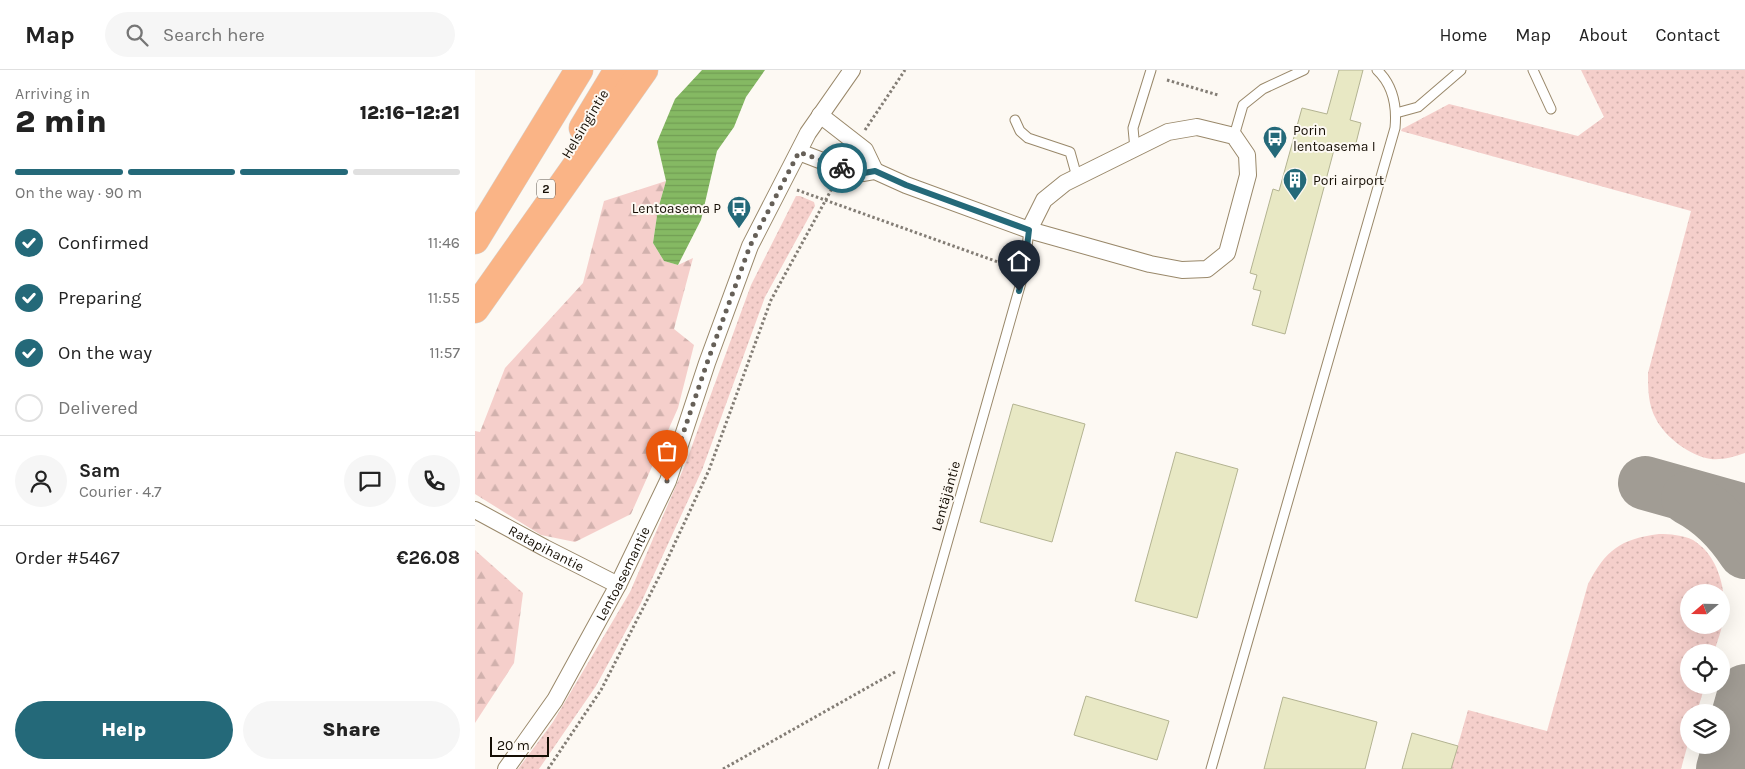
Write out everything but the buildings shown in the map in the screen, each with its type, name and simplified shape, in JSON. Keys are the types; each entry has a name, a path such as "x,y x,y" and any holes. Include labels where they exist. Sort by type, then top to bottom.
{"highway":[{"path":"475,240 579,70"},
{"name":"Helsingintie","path":"475,308 618,70"},
{"path":"475,308 644,70"}],"street":[{"name":"Lentoasemantie","path":"506,769 555,700 618,585 667,481 707,363 750,246 808,133 852,70"},
{"path":"820,115 865,150 875,171"},
{"path":"799,152 843,168 864,173 875,171 906,185 1029,230 1150,264 1182,270 1207,269 1227,253 1248,176 1247,155 1234,136 1197,127 1168,132 1065,183 1044,200 1029,230"},
{"name":"Ratapihantie","path":"475,510 618,585"}],"lane":[{"path":"1135,149 1133,128 1151,70"},
{"path":"1234,136 1243,105 1263,89 1304,70"},
{"path":"1211,769 1395,128 1397,112 1392,93 1383,75 1377,70"},
{"path":"1397,112 1418,107 1461,70"},
{"path":"1533,70 1551,109"},
{"path":"1015,120 1020,131 1028,138 1070,152 1077,177"},
{"name":"Lentäjäntie","path":"883,769 1024,272 1029,230"}],"path":[{"path":"858,143 872,117 905,70"},
{"path":"1167,80 1218,95"},
{"path":"548,769 601,690 660,575 709,470 771,300 827,201 843,168"},
{"path":"827,201 1024,272"},
{"path":"723,769 913,662"}],"green space":[{"path":"1581,70 1745,70 1745,453 1728,458 1711,459 1687,450 1672,439 1660,426 1653,414 1650,403 1648,373 1691,211 1401,131 1449,104 1578,136 1604,117"},
{"path":"666,181 658,209 653,243 664,261 678,265 693,258 674,329 694,345 678,408 631,514 575,542 541,535 475,494 475,431 480,432 505,368 583,283 604,201"},
{"path":"796,196 814,202 815,206 765,297 702,470 640,605 596,686 539,769 518,769 553,722 630,592 685,465 751,285"},
{"path":"1659,534 1685,537 1693,540 1709,555 1715,565 1721,584 1680,584 1680,634 1720,634 1717,644 1680,644 1680,694 1702,694 1699,704 1680,704 1680,754 1685,754 1681,769 1451,769 1468,710 1547,731 1588,584 1608,555 1624,543"},
{"path":"475,550 523,593 514,663 475,723"}],"shaded area":[{"path":"702,70 765,70 746,97 734,127 717,151 701,220 678,265 664,261 653,243 658,209 666,181 657,142 675,99"}],"taxiway":[{"path":"1645,483 1745,511"},
{"path":"1688,498 1720,521 1745,552"},
{"path":"1723,769 1745,691"}],"way so far":[{"path":"667,481 707,363 750,246 799,152 842,168"}],"place":[{"name":"Porin lentoasema I","path":"1275,159"},
{"name":"Pori airport","path":"1295,201"},
{"name":"Lentoasema P","path":"739,229"}],"route":[{"path":"842,168 864,173 875,171 906,185 1029,230 1024,272 1019,291"}]}
